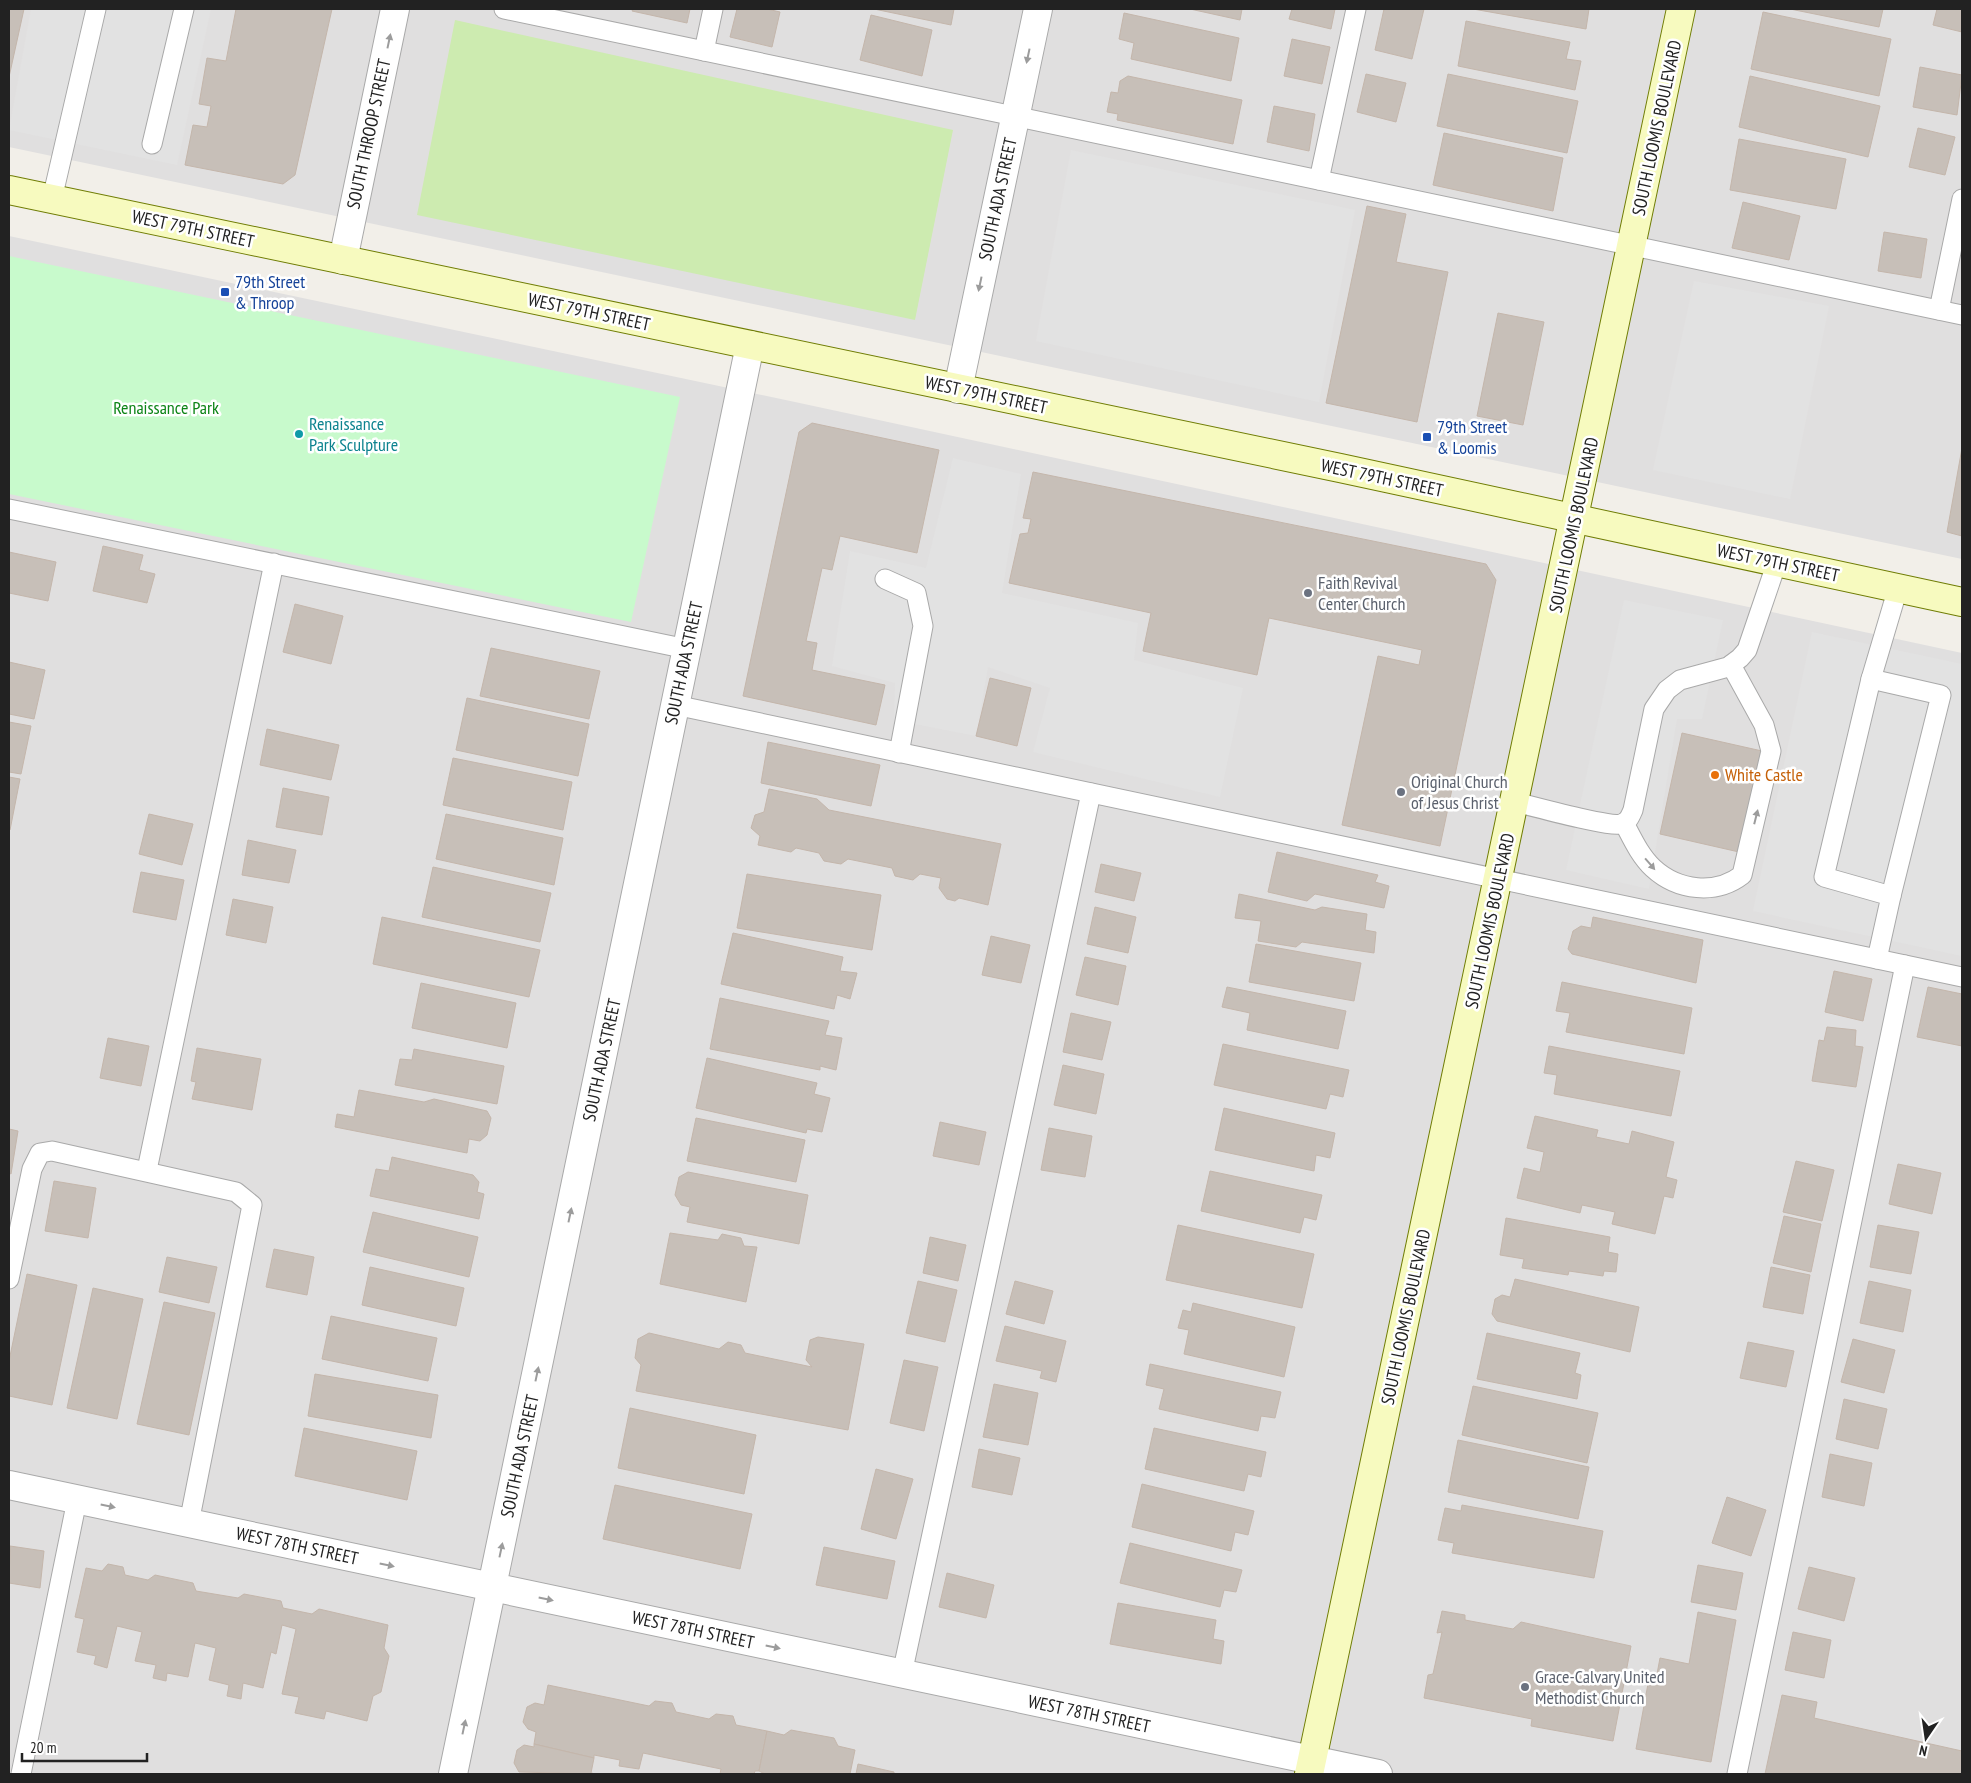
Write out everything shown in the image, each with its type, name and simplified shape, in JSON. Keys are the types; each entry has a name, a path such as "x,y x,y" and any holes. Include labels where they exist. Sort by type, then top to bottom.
{"main road":[{"name":"SOUTH LOOMIS BOULEVARD","path":"1310,1767 1682,9"},
{"name":"WEST 79TH STREET","path":"9,190 1962,602"}],"street":[{"name":"SOUTH THROOP STREET","path":"343,260 396,9"},
{"name":"SOUTH ADA STREET","path":"958,389 1038,9"},
{"name":"SOUTH ADA STREET","path":"454,1774 750,345"},
{"name":"WEST 78TH STREET","path":"9,1485 902,1674 1310,1767 1378,1774"}],"lane":[{"path":"52,200 96,9"},
{"path":"152,144 184,9"},
{"path":"504,9 1962,315"},
{"path":"704,51 713,9"},
{"path":"1319,180 1356,9"},
{"path":"1939,310 1962,199"},
{"path":"9,508 687,649"},
{"path":"1515,802 1609,826 1624,823 1628,820 1633,810 1654,709 1667,690 1680,680 1731,665 1747,650 1777,562"},
{"path":"147,1170 274,563"},
{"path":"885,580 916,593 923,626 899,753"},
{"path":"1891,896 1824,877 1871,678 1898,588"},
{"path":"1624,823 1639,851 1652,867 1662,875 1682,885 1706,889 1730,884 1742,875 1771,751 1764,725 1731,665"},
{"path":"1871,678 1941,695 1877,959"},
{"path":"676,705 1962,977"},
{"path":"902,1674 1091,793"},
{"path":"1737,1774 1905,965"},
{"path":"9,1279 32,1170 40,1153 52,1151 147,1170 236,1192 252,1205 189,1523"},
{"path":"21,1774 77,1500"}],"shaded area":[{"path":"9,9 1962,9 1962,559 9,147"},
{"path":"31,9 211,9 177,165 9,130"},
{"path":"1071,150 1355,210 1319,402 1036,341"},
{"path":"9,236 795,402 1962,653 1962,1774 9,1774"},
{"path":"1694,281 1829,306 1790,499 1653,470"},
{"path":"953,458 1021,474 1002,593 1138,623 1134,660 1243,688 1220,797 1033,752 1050,688 988,667 976,736 894,720 895,683 832,666 850,551 926,568"},
{"path":"1624,600 1723,620 1702,719 1677,719 1649,889 1566,870"},
{"path":"1812,632 1962,664 1962,956 1753,911"}],"green space":[{"path":"455,20 953,130 915,320 417,215"},
{"name":"Renaissance Park","path":"9,256 680,397 631,622 9,494"}],"building":[{"path":"9,9 24,9 9,77"},
{"path":"236,9 332,9 295,175 283,184 185,165 193,125 207,127 211,106 199,104 207,58 226,61"},
{"path":"633,9 690,9 687,23 632,11"},
{"path":"737,9 767,9 780,12 772,47 730,37"},
{"path":"874,9 954,9 951,25"},
{"path":"1190,9 1242,9 1240,20"},
{"path":"1292,9 1335,9 1331,29 1289,19"},
{"path":"1384,9 1424,9 1412,59 1375,50"},
{"path":"1473,9 1589,9 1586,29"},
{"path":"1790,9 1883,9 1879,27"},
{"path":"1937,9 1962,9 1962,32 1933,25"},
{"path":"1763,12 1891,39 1879,96 1751,69"},
{"path":"1124,13 1239,38 1231,81 1131,59 1134,43 1119,39"},
{"path":"871,15 932,30 922,76 860,60"},
{"path":"1466,21 1570,42 1566,59 1581,61 1575,90 1458,66"},
{"path":"1292,39 1330,47 1322,84 1284,76"},
{"path":"1920,67 1962,75 1957,115 1913,107"},
{"path":"1366,74 1406,83 1396,122 1357,112"},
{"path":"1448,74 1578,101 1567,153 1437,126"},
{"path":"1128,76 1242,100 1233,144 1117,120 1118,114 1107,112 1111,92 1118,93 1120,81"},
{"path":"1750,76 1880,106 1868,157 1739,127"},
{"path":"1274,106 1315,114 1309,151 1267,142"},
{"path":"1918,128 1955,137 1945,175 1909,167"},
{"path":"1444,133 1563,158 1553,211 1433,185"},
{"path":"1739,139 1846,159 1836,209 1730,190"},
{"path":"1743,202 1800,216 1789,260 1732,248"},
{"path":"1367,206 1406,214 1396,262 1448,272 1417,422 1326,403"},
{"path":"1884,232 1927,239 1921,278 1878,271"},
{"path":"1498,313 1544,322 1523,425 1477,416"},
{"path":"812,423 939,450 917,553 840,536 832,570 822,568 806,641 817,643 812,670 885,685 876,725 743,696 799,432"},
{"path":"1962,448 1962,536 1947,532"},
{"path":"1033,472 1486,564 1496,580 1440,846 1342,825 1378,656 1419,665 1422,650 1269,618 1257,675 1143,651 1151,613 1009,583 1020,534 1028,533 1031,519 1023,518"},
{"path":"103,546 143,555 139,570 155,574 147,603 93,591"},
{"path":"9,552 56,562 48,601 9,593"},
{"path":"295,604 343,616 331,664 283,652"},
{"path":"491,648 600,671 589,719 480,696"},
{"path":"9,662 45,670 34,719 9,714"},
{"path":"990,678 1031,688 1017,746 976,736"},
{"path":"467,698 589,724 578,776 456,750"},
{"path":"9,722 31,726 21,774 9,772"},
{"path":"267,729 339,745 331,780 260,765"},
{"name":"White Castle","path":"1682,733 1762,751 1739,852 1660,834"},
{"path":"768,742 880,765 871,806 761,783"},
{"path":"453,758 572,782 563,830 443,805"},
{"path":"9,777 20,779 10,830 9,830"},
{"path":"283,788 329,797 322,835 276,827"},
{"path":"769,789 817,799 829,810 1001,844 988,905 959,898 955,901 947,899 939,888 941,878 920,874 913,880 895,876 892,868 848,859 841,864 824,861 819,853 796,848 791,852 758,845 760,836 751,828 755,815 764,812"},
{"path":"149,814 193,824 182,865 139,854"},
{"path":"446,814 563,838 554,885 436,859"},
{"path":"248,840 296,850 289,883 242,875"},
{"path":"1277,852 1378,875 1375,882 1389,886 1384,908 1315,894 1307,901 1268,892"},
{"path":"1101,864 1141,873 1134,901 1095,892"},
{"path":"433,867 551,893 540,942 422,917"},
{"path":"141,872 184,880 176,920 133,912"},
{"path":"747,874 881,895 872,950 737,928"},
{"path":"1239,894 1315,910 1322,907 1367,914 1365,930 1376,932 1374,953 1302,942 1296,947 1258,941 1261,921 1235,918"},
{"path":"233,899 273,907 266,943 226,935"},
{"path":"1095,907 1136,917 1128,953 1087,944"},
{"path":"382,917 540,950 529,997 373,964"},
{"path":"1593,917 1703,940 1696,983 1572,954 1568,949 1573,931 1581,926 1591,928"},
{"path":"733,933 843,957 840,971 857,973 850,999 837,995 834,1009 721,984"},
{"path":"991,936 1030,945 1021,983 982,975"},
{"path":"1256,944 1361,963 1354,1001 1249,982"},
{"path":"1085,957 1126,966 1118,1005 1076,995"},
{"path":"1834,971 1872,979 1863,1021 1825,1012"},
{"path":"1562,982 1692,1008 1684,1054 1566,1032 1570,1013 1556,1011"},
{"path":"421,983 516,1003 507,1048 412,1028"},
{"path":"1227,987 1346,1011 1338,1049 1247,1030 1250,1013 1222,1007"},
{"path":"1928,987 1962,994 1962,1046 1917,1037"},
{"path":"720,998 829,1021 825,1035 842,1038 836,1070 820,1066 820,1070 710,1049"},
{"path":"1071,1013 1111,1022 1102,1060 1063,1052"},
{"path":"1827,1027 1856,1030 1855,1046 1863,1047 1856,1087 1812,1081 1819,1040 1824,1041"},
{"path":"108,1038 149,1046 141,1086 100,1078"},
{"path":"1223,1044 1349,1070 1343,1097 1330,1094 1326,1109 1214,1085"},
{"path":"1549,1046 1680,1071 1671,1116 1554,1094 1557,1075 1544,1073"},
{"path":"197,1048 261,1059 252,1110 192,1099 196,1082 191,1081"},
{"path":"414,1049 504,1066 497,1104 395,1085 400,1059 412,1060"},
{"path":"707,1058 817,1083 814,1094 830,1098 822,1132 807,1129 806,1133 696,1108"},
{"path":"1063,1065 1104,1074 1096,1114 1054,1105"},
{"path":"359,1090 424,1102 434,1099 487,1111 491,1118 487,1135 480,1141 469,1139 467,1153 335,1127 337,1114 354,1117"},
{"path":"1224,1108 1335,1133 1330,1158 1316,1155 1314,1171 1215,1150"},
{"path":"1535,1116 1598,1130 1596,1137 1629,1144 1632,1131 1674,1142 1666,1177 1677,1180 1673,1198 1664,1196 1655,1234 1612,1224 1615,1212 1582,1205 1580,1213 1517,1198 1524,1168 1540,1172 1544,1152 1527,1148"},
{"path":"696,1118 805,1140 796,1182 687,1161"},
{"path":"940,1122 986,1132 979,1165 933,1156"},
{"path":"1049,1128 1092,1136 1085,1177 1041,1170"},
{"path":"9,1129 18,1131 11,1174 9,1173"},
{"path":"392,1157 473,1175 479,1182 477,1192 484,1194 479,1219 370,1196 376,1169 389,1171"},
{"path":"1796,1161 1834,1170 1822,1221 1783,1212"},
{"path":"1898,1164 1941,1173 1932,1214 1889,1204"},
{"path":"1210,1171 1322,1195 1316,1220 1304,1217 1300,1233 1201,1211"},
{"path":"688,1172 808,1195 799,1244 687,1222 690,1207 681,1205 675,1195 679,1177"},
{"path":"54,1181 96,1188 88,1238 45,1231"},
{"path":"373,1212 478,1237 469,1277 363,1252"},
{"path":"1784,1216 1821,1224 1811,1272 1773,1263"},
{"path":"1506,1218 1610,1237 1608,1252 1618,1254 1616,1272 1604,1271 1603,1276 1569,1271 1568,1275 1522,1268 1524,1259 1500,1255"},
{"path":"1178,1225 1314,1254 1302,1308 1166,1280"},
{"path":"1878,1225 1919,1232 1911,1274 1870,1267"},
{"path":"670,1233 718,1240 722,1234 741,1238 744,1246 757,1247 746,1302 660,1284"},
{"path":"930,1237 966,1245 958,1281 923,1273"},
{"path":"274,1249 314,1257 307,1295 266,1287"},
{"path":"167,1257 217,1267 209,1303 159,1292"},
{"path":"370,1267 464,1288 456,1326 362,1305"},
{"path":"1771,1267 1810,1275 1803,1314 1763,1307"},
{"path":"27,1274 77,1285 52,1405 9,1396 9,1361"},
{"path":"1515,1279 1639,1307 1630,1352 1497,1321 1492,1314 1495,1299 1502,1295 1510,1297"},
{"path":"918,1281 957,1290 945,1342 906,1333"},
{"path":"1015,1281 1053,1291 1044,1324 1006,1314"},
{"path":"1869,1281 1911,1290 1903,1332 1860,1323"},
{"path":"93,1288 143,1299 117,1419 67,1408"},
{"path":"164,1302 215,1313 189,1435 137,1424"},
{"path":"1193,1303 1295,1327 1284,1377 1184,1354 1189,1330 1178,1328 1183,1310 1191,1312"},
{"path":"331,1316 437,1338 428,1381 322,1359"},
{"path":"1005,1326 1066,1341 1056,1382 1040,1378 1042,1371 996,1361"},
{"path":"649,1333 719,1349 728,1342 741,1345 745,1353 812,1367 806,1360 810,1340 818,1337 864,1344 848,1430 636,1391 641,1365 635,1358 638,1339"},
{"path":"1487,1333 1580,1353 1575,1373 1581,1375 1577,1399 1477,1379"},
{"path":"1853,1339 1895,1350 1884,1393 1841,1382"},
{"path":"1748,1342 1794,1351 1786,1387 1740,1378"},
{"path":"904,1360 938,1367 924,1431 890,1423"},
{"path":"1150,1364 1281,1392 1275,1418 1261,1416 1258,1431 1159,1409 1164,1389 1146,1385"},
{"path":"315,1374 438,1395 431,1438 308,1416"},
{"path":"994,1384 1038,1393 1028,1445 983,1437"},
{"path":"1473,1386 1598,1413 1587,1463 1462,1435"},
{"path":"1844,1399 1887,1409 1878,1449 1836,1439"},
{"path":"630,1408 756,1435 744,1494 618,1468"},
{"path":"304,1428 417,1451 407,1500 295,1476"},
{"path":"1154,1428 1266,1452 1261,1477 1248,1474 1244,1491 1145,1469"},
{"path":"1458,1440 1589,1467 1578,1519 1448,1492"},
{"path":"979,1449 1020,1458 1012,1495 972,1487"},
{"path":"1830,1454 1872,1463 1864,1506 1822,1497"},
{"path":"876,1469 913,1479 896,1539 861,1529"},
{"path":"1142,1484 1254,1511 1248,1535 1235,1532 1231,1551 1132,1527"},
{"path":"615,1485 752,1514 740,1569 603,1539"},
{"path":"1727,1497 1766,1510 1751,1556 1712,1543"},
{"path":"1462,1505 1603,1531 1594,1578 1452,1553 1454,1543 1438,1540 1445,1508 1461,1511"},
{"path":"1130,1543 1242,1570 1236,1592 1224,1590 1220,1607 1120,1583"},
{"path":"10,1546 44,1551 40,1588 9,1583"},
{"path":"824,1547 895,1561 887,1599 816,1585"},
{"path":"108,1564 123,1567 125,1575 148,1580 155,1575 193,1583 196,1591 238,1598 244,1594 281,1601 283,1608 312,1614 319,1609 388,1625 384,1648 389,1656 381,1692 373,1696 367,1721 326,1711 324,1719 295,1713 299,1697 282,1694 296,1629 282,1625 276,1654 271,1652 263,1688 243,1683 241,1699 227,1696 229,1685 209,1680 216,1648 195,1643 188,1677 167,1673 166,1681 153,1678 156,1665 135,1661 142,1632 117,1626 107,1668 94,1664 96,1656 77,1652 84,1619 75,1617 86,1568 102,1571"},
{"path":"1698,1565 1743,1573 1736,1610 1691,1602"},
{"path":"1809,1567 1855,1578 1844,1621 1798,1609"},
{"path":"947,1573 994,1585 986,1618 939,1607"},
{"path":"1118,1603 1216,1620 1213,1639 1224,1641 1221,1664 1110,1644"},
{"name":"Grace-Calvary United Methodist Church","path":"1442,1611 1465,1615 1465,1620 1513,1629 1521,1622 1631,1646 1613,1741 1531,1726 1532,1719 1424,1698 1428,1675 1433,1674 1442,1632 1437,1633"},
{"path":"1698,1612 1736,1620 1711,1762 1636,1749 1650,1673 1657,1674 1660,1658 1689,1664"},
{"path":"1793,1632 1831,1640 1824,1678 1785,1670"},
{"path":"548,1685 649,1706 655,1701 672,1703 676,1712 709,1719 716,1714 733,1716 736,1725 767,1731 759,1771 755,1771 754,1774 720,1774 721,1769 643,1753 639,1769 619,1766 620,1760 594,1755 594,1758 534,1744 536,1732 528,1729 523,1722 527,1707 535,1703 544,1705"},
{"path":"1782,1695 1817,1702 1814,1718 1962,1751 1962,1774 1765,1774"},
{"path":"791,1730 834,1738 838,1746 855,1750 850,1774 765,1774 759,1771 767,1731 784,1735"},
{"path":"534,1744 594,1758 591,1773 596,1774 519,1772 514,1763 517,1750 524,1745 534,1747"},
{"path":"858,1764 894,1772 894,1774 856,1774"}],"place":[{"name":"79th Street & Throop","path":"225,292"},
{"name":"Renaissance Park Sculpture","path":"299,434"},
{"name":"79th Street & Loomis","path":"1427,437"},
{"name":"Faith Revival Center Church","path":"1308,593"},
{"name":"White Castle","path":"1715,775"},
{"name":"Original Church of Jesus Christ","path":"1401,792"},
{"name":"Grace-Calvary United Methodist Church","path":"1525,1687"}]}
